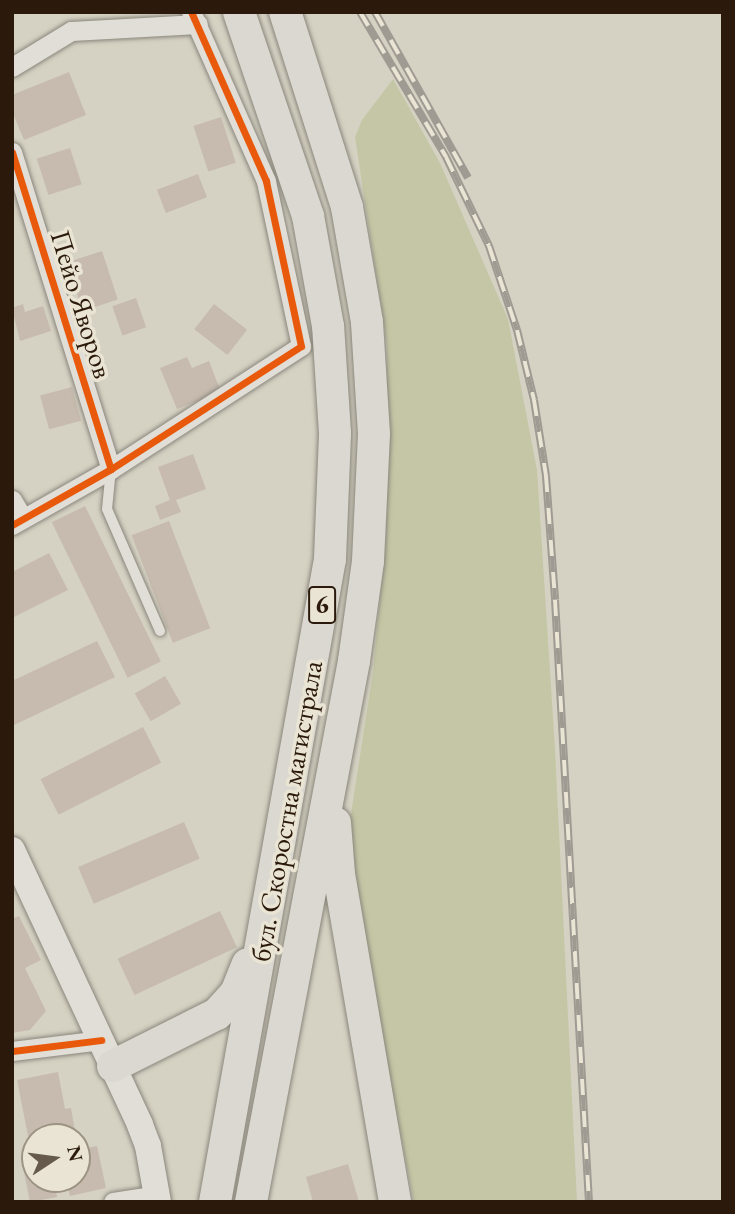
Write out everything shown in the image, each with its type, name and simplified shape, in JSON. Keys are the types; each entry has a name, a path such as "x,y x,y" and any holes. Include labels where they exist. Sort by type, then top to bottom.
{"highway":[{"name":"бул. Скоростна магистрала","path":"215,1202 330,559 335,433 328,326 308,216 239,12"},
{"name":"бул. Скоростна магистрала","path":"251,1202 354,661 368,561 374,434 368,334 347,206 285,12"},
{"path":"334,770 339,874 395,1202"},
{"path":"107,1053 203,1022 227,1005 243,980 271,890"}],"main road":[{"path":"12,850 148,1146 158,1198"}],"street":[{"path":"12,67 71,31 194,18 266,181 301,346 111,469 18,522 12,500"},
{"name":"Пейо Яворов","path":"12,152 111,469"},
{"path":"12,1051 107,1053"},
{"path":"113,1202 158,1198"}],"lane":[{"path":"111,469 107,509 160,631"}],"green space":[{"path":"393,79 440,163 508,319 537,470 555,749 577,1202 414,1202 352,888 348,833 373,672 386,532 387,346 355,137 362,120"}],"building":[{"path":"69,72 86,115 24,140 12,111 12,95"},
{"path":"221,117 236,163 208,172 193,126"},
{"path":"70,148 82,184 48,195 37,159"},
{"path":"198,174 207,197 166,213 157,190"},
{"path":"102,251 118,300 83,311 67,262"},
{"path":"136,298 146,327 122,335 112,306"},
{"path":"23,304 25,312 43,306 51,331 20,341 12,308"},
{"path":"214,304 247,330 227,355 194,329"},
{"path":"187,357 192,368 209,361 221,392 177,409 160,368"},
{"path":"72,387 81,421 49,429 40,396"},
{"path":"193,454 206,489 176,500 181,512 160,520 155,506 170,500 158,467"},
{"path":"85,506 161,661 128,678 52,522"},
{"path":"169,521 210,628 173,643 132,535"},
{"path":"49,553 68,590 12,618 12,572"},
{"path":"97,641 115,677 12,726 12,681"},
{"path":"165,676 181,704 151,721 135,694"},
{"path":"143,727 161,763 59,815 41,779"},
{"path":"184,822 200,859 94,904 78,867"},
{"path":"220,911 237,947 134,995 118,959"},
{"path":"19,916 41,960 25,968 46,1011 30,1030 12,1033 12,919"},
{"path":"58,1072 65,1109 71,1108 74,1123 25,1123 17,1080"},
{"path":"97,1146 106,1188 91,1191 91,1147"},
{"path":"348,1164 359,1202 313,1202 306,1177"},
{"path":"28,1193 56,1193 57,1197 30,1202"}],"railway":[{"path":"360,12 446,157 489,246 517,330 534,400 546,476 555,600 589,1202"},
{"path":"375,12 468,178"}],"cycle path":[{"path":"12,525 111,469 301,346 266,181 191,12"},
{"path":"12,152 111,469"},
{"path":"12,1051 101,1040"}]}
